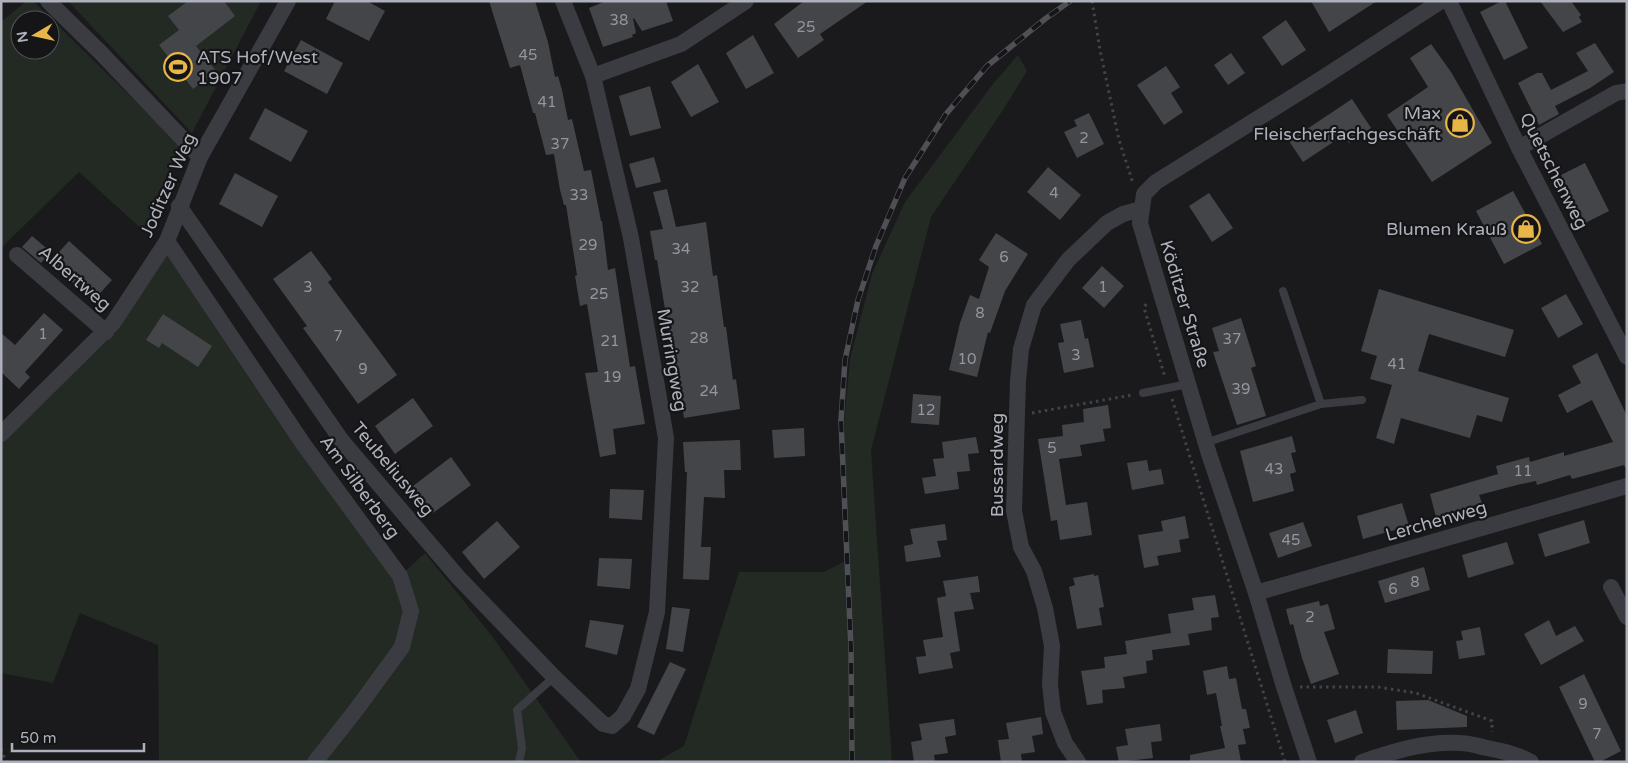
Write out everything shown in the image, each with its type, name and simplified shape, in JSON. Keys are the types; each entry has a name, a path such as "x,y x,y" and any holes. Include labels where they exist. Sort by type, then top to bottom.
{"street":[{"path":"48,1 101,53 200,157"},
{"name":"Joditzer Weg","path":"1,434 114,324 167,241 179,206 200,157 288,1"},
{"name":"Murringweg","path":"563,1 593,76 631,238 666,438 657,612 638,689 623,716 612,726"},
{"path":"593,76 681,44 746,1"},
{"name":"Köditzer Straße","path":"1309,762 1256,593 1205,442 1140,224 1141,209 1144,194 1156,182 1441,1"},
{"name":"Quetschenweg","path":"1449,1 1519,148 1627,356"},
{"path":"1519,148 1616,93 1627,91"},
{"name":"Teubeliusweg","path":"179,206 342,441 458,578 554,677 603,724 612,726"},
{"name":"Bussardweg","path":"1078,762 1065,743 1053,712 1050,684 1052,646 1045,608 1034,570 1021,547 1014,511 1021,349 1034,305 1068,260 1107,223 1123,214 1141,209"},
{"name":"Am Silberberg","path":"167,241 304,445 400,576 411,611 402,647 315,762"},
{"name":"Albertweg","path":"17,254 106,332"},
{"name":"Lerchenweg","path":"1256,593 1627,486"},
{"path":"1611,587 1627,617"},
{"path":"1362,762 1396,750 1430,744 1461,743 1490,755 1521,756 1531,762"}],"lane":[{"path":"1283,291 1321,404"},
{"path":"1143,393 1188,384"},
{"path":"1205,442 1321,404 1362,400"},
{"path":"519,762 522,748 517,710 554,677"}],"path":[{"path":"1092,1 1119,140 1141,209"},
{"path":"1147,300 1144,308 1285,762"},
{"path":"1017,415 1143,393"},
{"path":"1284,687 1378,687 1416,693 1492,721 1490,755"},
{"path":"1,749 6,762"}],"shaded area":[{"path":"23,1 33,1 42,10 16,10 24,3"},
{"name":"ATS Hof/West 1907","path":"68,1 261,1 192,133"},
{"path":"10,15 10,60 60,60 60,27 179,144 145,232 79,172 1,248 1,22"},
{"path":"1018,55 1027,71 931,217 871,450 892,762 656,762 684,746 739,572 824,572 847,560 844,423 850,359 872,274 905,202 993,84"},
{"path":"167,241 401,575 425,553 492,636 581,762 159,762 158,645 80,613 53,683 1,673 1,434 106,332"}],"building":[{"path":"188,1 224,1 235,16 196,46 216,71 193,89 159,45 179,30 168,16"},
{"path":"335,1 367,1 385,11 369,41 326,19"},
{"path":"489,1 535,1 548,42 555,77 558,76 562,90 568,120 572,119 584,171 591,170 602,221 608,270 615,268 630,367 635,366 645,424 613,429 616,454 600,457 585,373 598,372 587,304 580,306 566,205 564,205 560,190 554,154 546,155 520,65 510,68"},
{"path":"606,1 666,1 673,21 642,31 634,18 636,33 632,35 633,37 603,47 589,8"},
{"path":"804,1 868,1 820,34 824,40 798,58 774,24"},
{"path":"1311,1 1377,1 1329,32"},
{"path":"1505,1 1528,48 1504,60 1480,12"},
{"path":"1540,1 1571,1 1581,15 1579,17 1582,22 1563,32"},
{"path":"1286,20 1306,50 1282,66 1262,37"},
{"path":"753,35 774,73 746,89 726,53"},
{"path":"301,40 343,63 327,94 284,71"},
{"path":"1595,43 1614,72 1590,88 1555,106 1559,114 1539,125 1518,83 1537,73 1542,73 1551,90 1588,71 1576,53"},
{"path":"1431,44 1451,72 1492,143 1432,182 1387,115 1428,87 1410,58"},
{"path":"1231,53 1245,73 1228,85 1214,65"},
{"path":"698,64 719,102 691,117 671,82"},
{"path":"1166,66 1180,87 1171,93 1183,112 1164,125 1137,85"},
{"path":"650,86 661,128 630,136 619,96"},
{"path":"1352,99 1371,128 1349,143 1344,135 1303,162 1289,141"},
{"path":"265,108 308,131 291,162 249,139"},
{"path":"1089,113 1104,144 1077,158 1064,132 1077,126 1074,120"},
{"path":"654,157 661,182 636,188 629,164"},
{"path":"1585,163 1609,211 1585,223 1561,175"},
{"path":"1048,167 1081,195 1060,220 1027,192"},
{"path":"235,173 278,196 262,227 219,204"},
{"path":"667,189 676,227 706,222 713,276 717,275 733,380 736,379 740,409 684,418 676,364 674,365 657,260 655,260 650,231 663,229 653,192"},
{"path":"1513,191 1542,244 1504,264 1476,211"},
{"path":"1209,193 1233,228 1212,242 1189,206"},
{"path":"996,233 1028,254 1005,291 990,333 988,332 977,377 949,370 960,323 970,295 979,299 989,267 979,260"},
{"path":"32,236 51,252 41,263 22,247"},
{"path":"69,241 112,280 93,301 50,262"},
{"path":"311,251 332,279 328,282 397,375 358,404 303,328 307,326 273,279"},
{"path":"1102,266 1124,286 1104,308 1082,288"},
{"path":"1379,289 1514,330 1505,357 1429,334 1418,371 1509,398 1502,422 1477,415 1470,438 1401,418 1394,444 1376,438 1392,385 1370,379 1377,356 1361,351"},
{"path":"1566,294 1583,324 1558,338 1541,308"},
{"path":"44,313 63,330 25,372 30,377 19,389 1,372 1,333 15,345"},
{"path":"163,314 212,346 198,367 162,343 159,348 146,340"},
{"path":"1241,318 1256,366 1251,368 1266,416 1237,425 1213,352 1219,351 1212,328"},
{"path":"1081,320 1085,339 1088,338 1094,367 1064,373 1058,343 1064,342 1060,324"},
{"path":"1597,353 1627,416 1627,470 1624,465 1572,479 1570,475 1537,485 1536,481 1517,485 1479,495 1482,503 1436,517 1430,494 1498,474 1496,466 1529,457 1530,462 1564,452 1564,456 1613,442 1592,400 1567,413 1558,395 1581,383 1572,366"},
{"path":"913,394 941,396 939,425 911,423"},
{"path":"413,398 433,426 395,454 375,426"},
{"path":"1108,405 1111,428 1103,429 1105,441 1080,445 1082,456 1059,459 1066,505 1087,502 1092,535 1060,540 1057,520 1051,521 1038,439 1063,436 1062,425 1084,422 1083,409"},
{"path":"804,428 805,456 774,458 772,430"},
{"path":"1292,436 1296,452 1291,453 1296,472 1290,474 1294,491 1253,502 1240,451"},
{"path":"976,437 979,453 968,454 970,471 957,472 959,489 925,494 922,478 936,476 933,459 944,458 942,442"},
{"path":"740,440 741,470 724,470 725,498 704,497 701,547 711,547 709,580 683,579 687,472 685,472 683,442"},
{"path":"451,457 471,485 433,513 413,486"},
{"path":"1147,460 1149,471 1161,469 1164,484 1132,490 1127,463"},
{"path":"610,489 644,490 642,520 609,518"},
{"path":"1402,503 1409,526 1363,539 1357,516"},
{"path":"1185,516 1189,538 1179,540 1181,552 1157,556 1159,565 1144,568 1138,535 1163,531 1161,521"},
{"path":"1584,520 1590,543 1545,557 1538,534"},
{"path":"497,521 520,547 484,579 462,552"},
{"path":"1303,522 1312,546 1278,558 1269,533"},
{"path":"945,524 947,540 937,541 941,557 906,562 904,546 913,544 910,529"},
{"path":"1507,542 1514,564 1468,578 1462,555"},
{"path":"599,558 632,559 630,589 597,586"},
{"path":"1424,567 1430,590 1385,603 1378,581"},
{"path":"1094,574 1094,576 1098,575 1104,607 1099,608 1102,625 1077,629 1069,587 1075,585 1073,578"},
{"path":"978,576 980,592 970,593 974,609 954,612 960,651 950,653 953,668 919,674 916,657 926,656 923,640 943,637 937,598 946,596 943,581"},
{"path":"1215,595 1219,617 1211,618 1212,630 1188,634 1190,645 1152,650 1153,660 1146,661 1147,673 1123,677 1125,688 1102,690 1103,703 1087,705 1081,671 1105,668 1104,657 1127,654 1125,641 1171,633 1168,614 1194,610 1192,598"},
{"path":"1319,601 1320,606 1328,604 1335,629 1324,632 1339,674 1311,684 1293,624 1290,625 1286,609"},
{"path":"672,607 690,609 683,652 666,649"},
{"path":"590,620 624,625 617,655 585,647"},
{"path":"1549,620 1556,636 1575,626 1584,641 1541,665 1524,634"},
{"path":"1480,627 1485,655 1459,659 1456,641 1463,640 1461,631"},
{"path":"1388,649 1433,651 1432,674 1387,673"},
{"path":"670,662 686,669 654,735 637,727"},
{"path":"1227,666 1229,679 1236,678 1242,709 1246,709 1250,728 1243,729 1246,744 1238,745 1241,762 1190,762 1190,755 1225,748 1216,693 1207,695 1203,671"},
{"path":"1584,674 1621,751 1600,762 1595,762 1559,687"},
{"path":"1428,700 1467,716 1467,727 1397,730 1396,701"},
{"path":"1356,710 1363,733 1335,743 1327,720"},
{"path":"1041,717 1043,734 1032,736 1035,752 1021,754 1022,762 1001,762 998,740 1009,739 1006,723"},
{"path":"954,719 956,735 945,737 948,753 934,755 935,762 914,762 911,742 922,740 919,724"},
{"path":"1160,724 1162,741 1151,742 1153,758 1119,762 1116,747 1128,745 1125,729"}],"railway":[{"path":"852,762 851,649 841,421 845,360 858,300 876,246 905,178 946,114 987,66 1070,1"}],"place":[{"name":"ATS Hof/West 1907","path":"178,67"},
{"name":"Max Fleischerfachgeschäft","path":"1460,123"},
{"name":"Blumen Krauß","path":"1526,229"}]}
